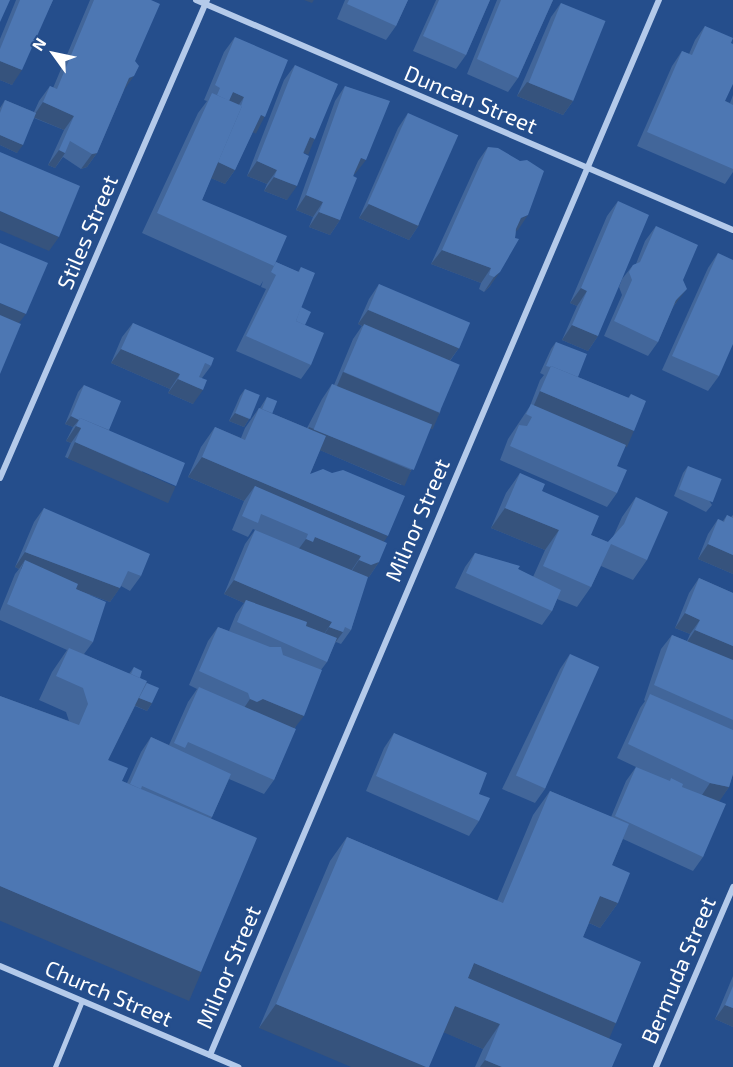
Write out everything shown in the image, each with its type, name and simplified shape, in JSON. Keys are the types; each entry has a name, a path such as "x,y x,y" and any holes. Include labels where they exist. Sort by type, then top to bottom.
{"street":[{"name":"Duncan Street","path":"196,0 207,2 733,230"},
{"name":"Milnor Street","path":"210,1055 659,0"},
{"name":"Stiles Street","path":"0,478 207,2"},
{"name":"Bermuda Street","path":"656,1067 733,887"},
{"name":"Church Street","path":"0,966 238,1067"}],"lane":[{"path":"55,1067 82,1001"}],"building":[{"path":"0,0 10,0 0,22"},
{"path":"20,0 53,0 22,70 0,61 0,49"},
{"path":"94,0 151,0 160,4 135,61 139,66 134,76 129,78 97,153 92,154 70,141 65,153 59,150 74,116 43,102 50,86 57,89"},
{"path":"349,0 408,0 396,26 347,4"},
{"path":"439,0 490,0 466,55 423,36"},
{"path":"501,0 553,0 518,78 477,59"},
{"path":"561,3 606,21 573,101 529,83"},
{"path":"705,26 733,38 731,43 733,44 733,84 725,101 733,105 733,169 647,132 682,51 692,55"},
{"path":"235,37 288,60 265,117 261,115 235,170 218,162 244,97 233,92 229,101 217,95 220,88 215,85"},
{"path":"295,65 338,84 315,139 310,137 303,153 309,156 297,186 274,177 277,170 257,161"},
{"path":"345,86 390,101 366,160 361,158 353,176 357,178 340,220 319,212 323,202 306,195"},
{"path":"212,93 242,106 202,200 287,236 274,266 157,213"},
{"path":"5,100 36,113 23,145 0,135 0,113"},
{"path":"408,113 458,135 418,226 368,203"},
{"path":"488,147 498,148 520,161 527,160 544,171 528,215 521,218 516,229 515,238 519,239 500,272 494,277 489,275 491,268 442,250"},
{"path":"0,152 80,186 59,237 0,211"},
{"path":"618,201 649,215 598,336 572,325 587,291 581,288"},
{"path":"656,226 698,245 683,280 687,289 676,300 658,342 614,321 632,280 629,272 633,265 640,262"},
{"path":"0,243 48,263 26,314 0,303"},
{"path":"718,253 733,260 733,344 719,376 672,356"},
{"path":"276,262 299,272 301,267 315,273 296,321 324,333 311,365 246,336 276,275 271,272"},
{"path":"379,284 470,323 459,348 368,310"},
{"path":"301,307 311,312 305,325 296,321"},
{"path":"0,315 21,324 0,374"},
{"path":"133,323 214,358 211,366 205,363 199,377 207,380 203,390 178,379 180,374 121,349"},
{"path":"364,324 460,365 439,413 344,372"},
{"path":"556,342 587,354 578,377 546,366"},
{"path":"551,366 629,398 631,394 646,401 634,431 540,391"},
{"path":"332,384 432,424 414,470 314,429"},
{"path":"84,385 121,401 109,430 71,416"},
{"path":"245,389 260,395 250,419 235,413"},
{"path":"267,397 277,401 272,413 262,409"},
{"path":"531,404 626,445 617,466 627,470 617,493 510,446 519,425 527,426 532,417 526,414"},
{"path":"259,408 326,436 310,474 323,469 332,473 343,470 405,496 388,536 202,457 215,427 245,440"},
{"path":"80,418 185,463 176,486 75,442 81,428 76,426"},
{"path":"688,466 722,479 713,502 679,489"},
{"path":"520,473 545,484 542,491 599,516 591,535 608,542 624,524 636,497 668,512 647,560 611,544 591,587 543,566 559,530 505,508"},
{"path":"255,486 387,543 379,562 371,565 359,560 361,556 315,537 313,542 306,539 308,534 261,514 258,523 242,516"},
{"path":"44,508 150,554 141,576 128,571 120,588 25,552"},
{"path":"727,515 733,518 733,555 708,544 718,519 724,522"},
{"path":"255,530 368,577 351,630 345,627 343,632 329,627 332,622 234,580"},
{"path":"475,553 520,566 518,569 561,590 552,611 466,573"},
{"path":"25,560 78,584 76,589 106,602 93,642 7,604"},
{"path":"699,578 733,593 733,646 695,630 700,620 685,613"},
{"path":"246,600 307,622 306,626 337,638 327,662 237,622"},
{"path":"218,627 270,647 281,647 283,655 322,670 304,716 263,699 257,702 250,699 248,693 199,671"},
{"path":"672,635 733,660 733,720 654,685"},
{"path":"69,648 147,681 108,760 128,768 122,781 257,838 201,972 0,886 0,696 79,725 88,704 83,688 56,676"},
{"path":"570,654 599,667 545,789 516,776"},
{"path":"134,667 142,671 140,678 131,674"},
{"path":"147,683 159,688 152,703 139,698"},
{"path":"199,687 296,729 274,780 188,742 185,748 174,743"},
{"path":"650,694 733,730 733,774 729,787 710,783 628,744"},
{"path":"394,733 487,773 479,794 490,798 479,821 376,776"},
{"path":"151,737 231,774 212,817 142,786 141,789 130,784"},
{"path":"636,767 670,781 671,778 683,784 682,787 726,804 703,857 615,816"},
{"path":"550,791 629,824 612,865 630,873 618,903 600,896 583,937 641,962 616,1023 474,963 468,978 622,1044 612,1067 502,1067 485,1060 500,1024 455,1006 429,1067 426,1067 276,1004 347,837 503,903"},
{"path":"733,986 733,1008 725,1005"}]}
